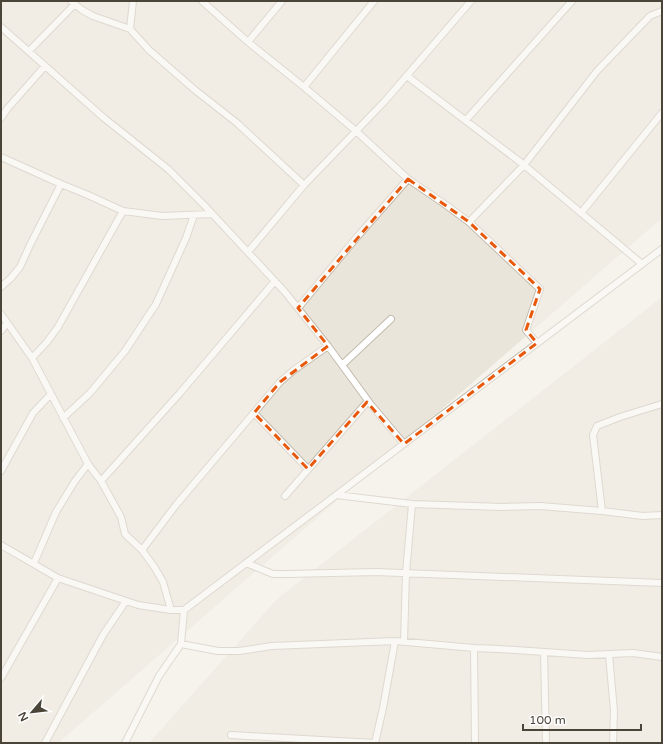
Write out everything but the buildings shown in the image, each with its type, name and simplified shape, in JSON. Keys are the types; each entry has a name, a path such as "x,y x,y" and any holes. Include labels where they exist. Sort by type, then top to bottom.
{"street":[{"path":"130,29 133,1"},
{"path":"202,1 248,42 304,86 408,179 446,204 469,222 540,289 526,330 537,343"},
{"path":"248,42 282,1"},
{"path":"304,86 374,1"},
{"path":"248,252 304,185 385,101 471,1"},
{"path":"466,120 572,1"},
{"path":"29,51 72,3 93,16 130,29 149,50 195,90 237,123 304,185"},
{"path":"469,222 524,165 597,71 650,16 662,11"},
{"path":"1,28 104,118 168,169 212,214 275,281 298,308 368,401 404,444"},
{"path":"1,118 7,109 45,66"},
{"path":"407,76 524,165 642,264"},
{"path":"581,213 662,113"},
{"path":"1,157 123,211 162,216 212,214"},
{"path":"298,308 408,179"},
{"path":"1,287 20,267 60,184"},
{"path":"32,358 47,342 58,327 123,211"},
{"path":"63,418 90,394 125,351 156,304 186,238 194,215"},
{"path":"1,545 58,578 138,605 171,610 184,610 662,249"},
{"path":"101,481 180,394 275,281"},
{"path":"1,314 32,358 88,464 101,481 121,517 126,534 142,550 155,568 163,582 171,610"},
{"path":"342,365 391,319"},
{"path":"1,331 7,323"},
{"path":"142,550 176,505 280,382 328,346"},
{"path":"1,471 32,413 51,394"},
{"path":"285,496 368,401"},
{"path":"602,510 594,435 596,426 662,404"},
{"path":"254,413 308,469"},
{"path":"34,563 56,512 75,481 88,464"},
{"path":"336,495 412,504 502,507 540,506 602,510 643,516 662,515"},
{"path":"404,642 406,573 412,504"},
{"path":"246,563 273,574 406,573 662,583"},
{"path":"1,678 58,578"},
{"path":"45,743 103,635 126,601"},
{"path":"125,743 159,676 182,644 184,610"},
{"path":"182,644 218,651 239,651 272,646 395,641 474,648 588,655 609,655 623,652 662,657"},
{"path":"231,735 375,743 395,641"},
{"path":"474,648 475,743"},
{"path":"544,652 546,743"},
{"path":"609,655 614,711 613,743"}],"highlighted area":[{"path":"408,179 469,222 540,289 526,330 537,343 404,444 367,402 308,469 254,413 280,382 328,346 298,308"}],"shaded area":[{"path":"1,1 662,1 662,218 58,743 1,743"},
{"path":"662,297 662,743 149,743 277,599"}]}
